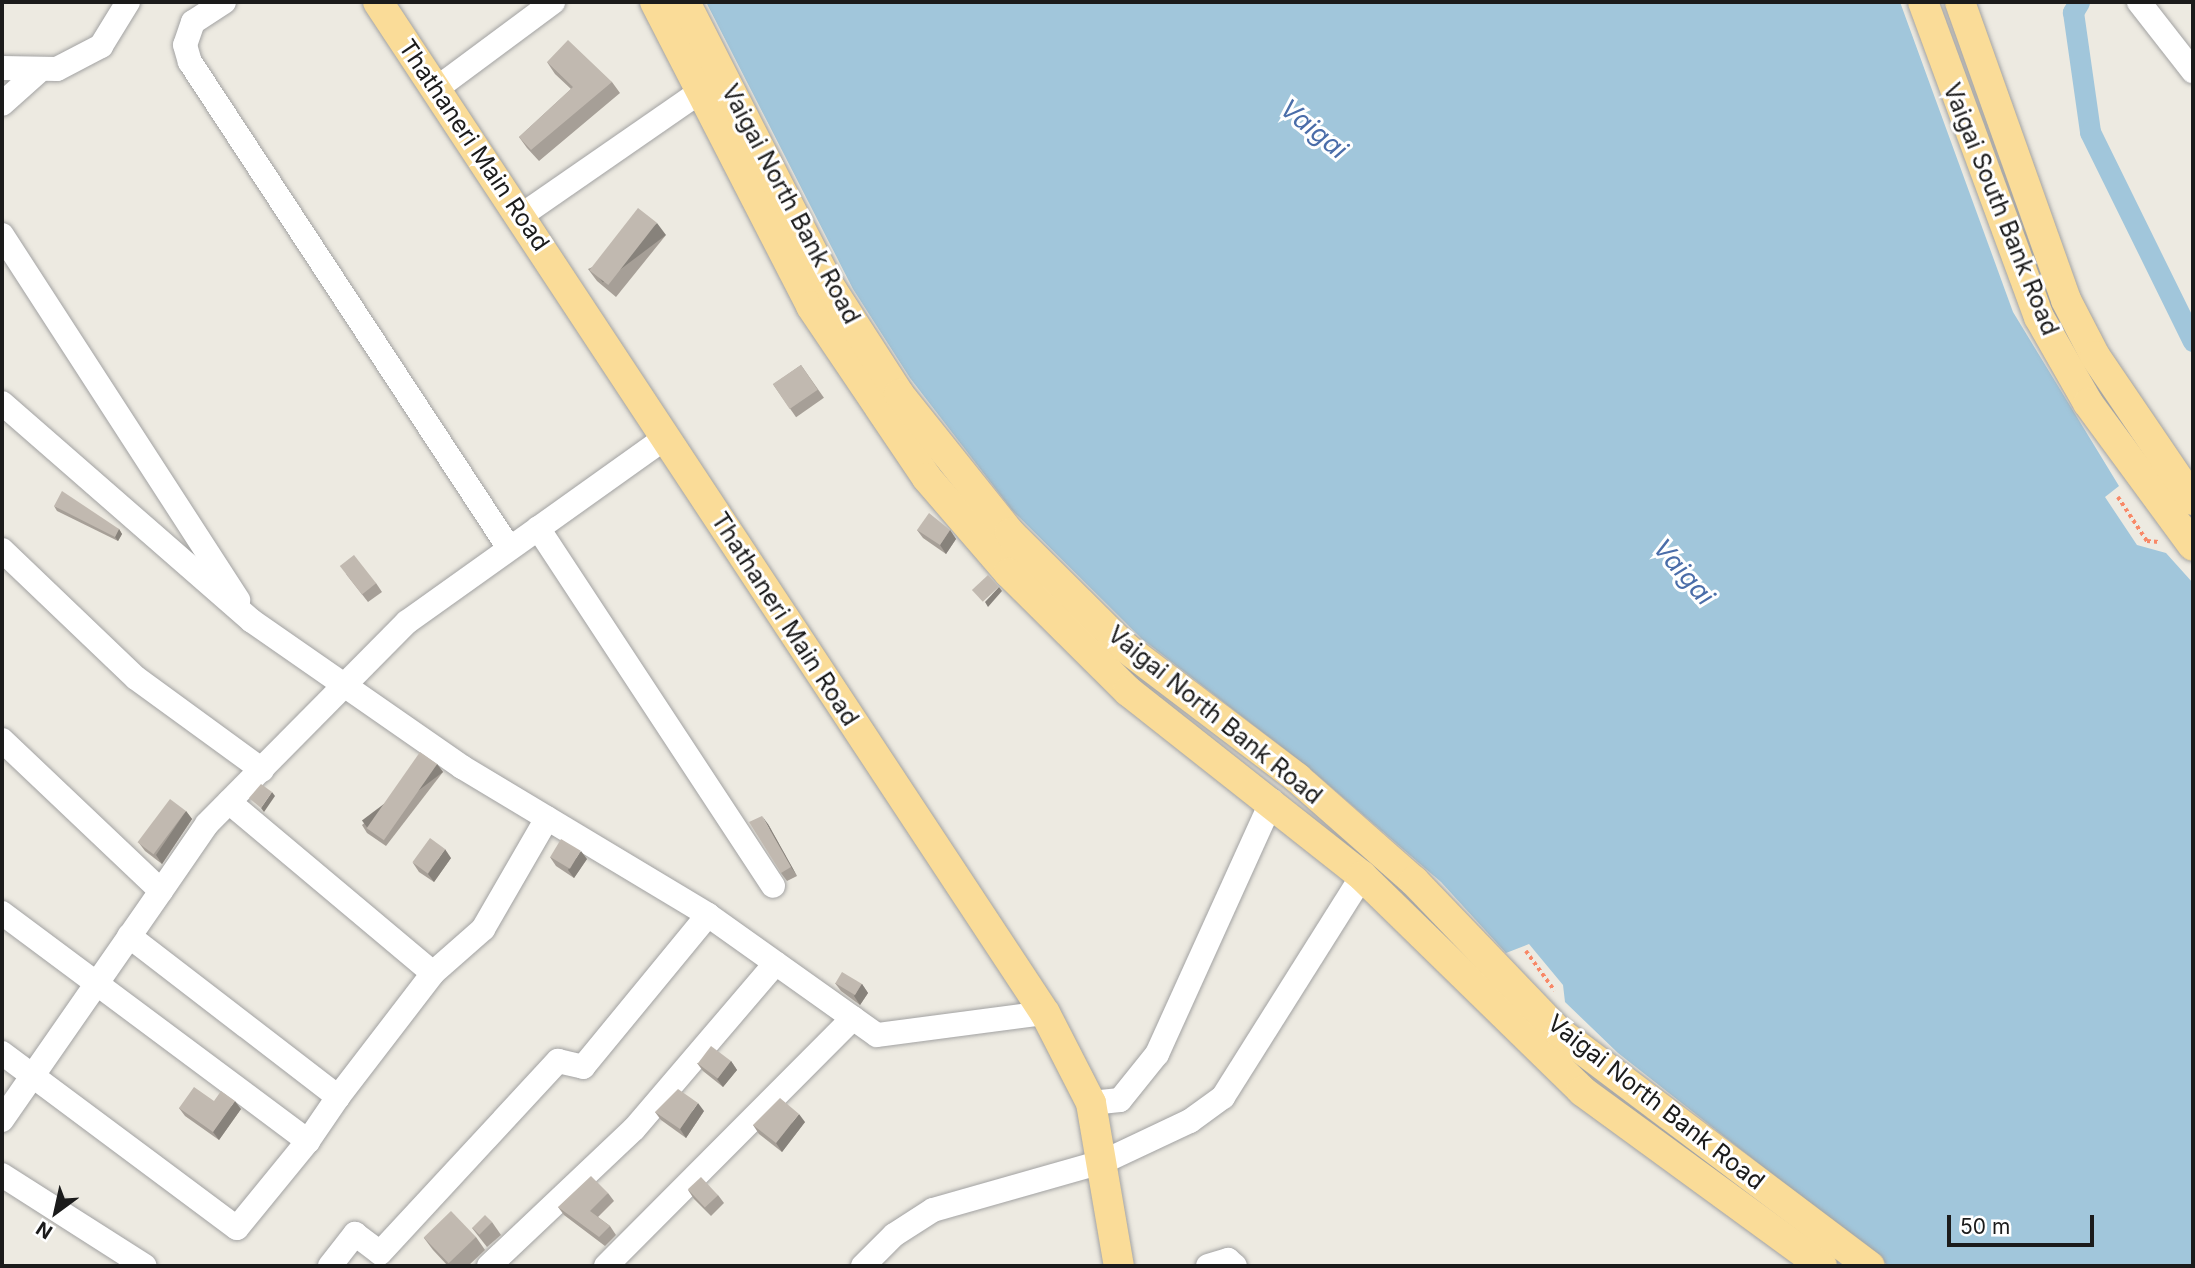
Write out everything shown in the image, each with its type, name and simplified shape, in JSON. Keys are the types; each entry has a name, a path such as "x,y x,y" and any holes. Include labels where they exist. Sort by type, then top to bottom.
{"main road":[{"name":"Thathaneri Main Road","path":"378,2 522,215 1045,1013 1091,1103 1105,1161 1119,1266"},
{"name":"Vaigai North Bank Road","path":"655,2 811,306 928,478 1009,573 1120,683 1210,759 1272,801 1362,876 1573,1084 1822,1266"},
{"name":"Vaigai North Bank Road","path":"685,2 832,290 899,394 1010,533 1126,648 1297,778 1414,881 1559,1032 1870,1266"},
{"name":"Vaigai South Bank Road","path":"1923,2 2039,317 2088,403 2179,544"},
{"name":"Vaigai South Bank Road","path":"1960,2 2066,300 2095,356 2193,500"}],"street":[{"path":"2,68 57,69 101,46 128,2"},
{"path":"224,2 193,22 185,46 190,62 509,548"},
{"path":"436,89 553,2"},
{"path":"2140,2 2193,71"},
{"path":"2,104 40,70"},
{"path":"522,215 701,91"},
{"path":"2,235 252,621"},
{"path":"2,403 252,621 343,685 547,818 708,915 877,1035 1045,1013"},
{"path":"2,1120 161,891 229,802 407,622 666,437"},
{"path":"538,528 773,886"},
{"path":"2,550 136,678 262,770"},
{"path":"2,740 161,891"},
{"path":"1091,1103 1120,1100 1157,1054 1272,801"},
{"path":"229,802 433,973"},
{"path":"2,1053 237,1228 308,1141 338,1097 433,973 483,929 547,818"},
{"path":"863,1266 894,1235 933,1210 1105,1161 1190,1121 1223,1097 1362,876"},
{"path":"2,914 95,986 308,1141"},
{"path":"330,1266 355,1234 380,1253 558,1061 583,1067 708,915"},
{"path":"129,936 338,1097"},
{"path":"489,1266 634,1129 776,963"},
{"path":"606,1266 853,1018"},
{"path":"2,1175 145,1266"},
{"path":"1208,1266 1228,1260 1235,1266"}],"path":[{"path":"2118,497 2147,541 2179,544"}],"water":[{"name":"Vaigai","path":"706,2 1900,2 2013,312 2119,486 2105,497 2137,545 2166,553 2193,583 2193,1266 1889,1266 1618,1053 1565,1002 1563,985 1529,944 1506,953 1441,882 1309,768 1142,639 1012,510 910,378 853,289"}],"building":[{"path":"568,40 612,82 531,150 519,137 573,87 547,62"},
{"path":"638,208 657,223 608,285 589,270"},
{"path":"801,365 818,390 790,409 773,384"},
{"path":"62,491 119,529 115,537 54,506"},
{"path":"929,513 950,530 940,545 917,530"},
{"path":"354,555 376,583 362,594 340,566"},
{"path":"988,575 999,587 983,602 972,590"},
{"path":"420,752 437,764 384,840 367,828"},
{"path":"261,784 272,792 261,808 249,798"},
{"path":"170,799 186,811 153,854 138,842"},
{"path":"762,816 791,867 781,873 749,822"},
{"path":"430,838 445,849 428,873 412,862"},
{"path":"561,839 581,851 570,869 550,857"},
{"path":"842,972 862,984 855,995 835,983"},
{"path":"711,1046 731,1061 718,1079 698,1064"},
{"path":"194,1087 214,1101 221,1091 235,1101 213,1132 179,1108"},
{"path":"678,1089 698,1103 680,1129 655,1112"},
{"path":"780,1098 799,1114 776,1143 753,1125"},
{"path":"591,1176 608,1193 590,1211 610,1226 599,1237 558,1207"},
{"path":"701,1177 718,1195 705,1208 688,1189"},
{"path":"451,1211 476,1237 449,1263 424,1237"},
{"path":"485,1215 492,1222 479,1235 472,1228"}],"waterway":[{"path":"2079,2 2073,12 2090,132 2193,341"}]}
